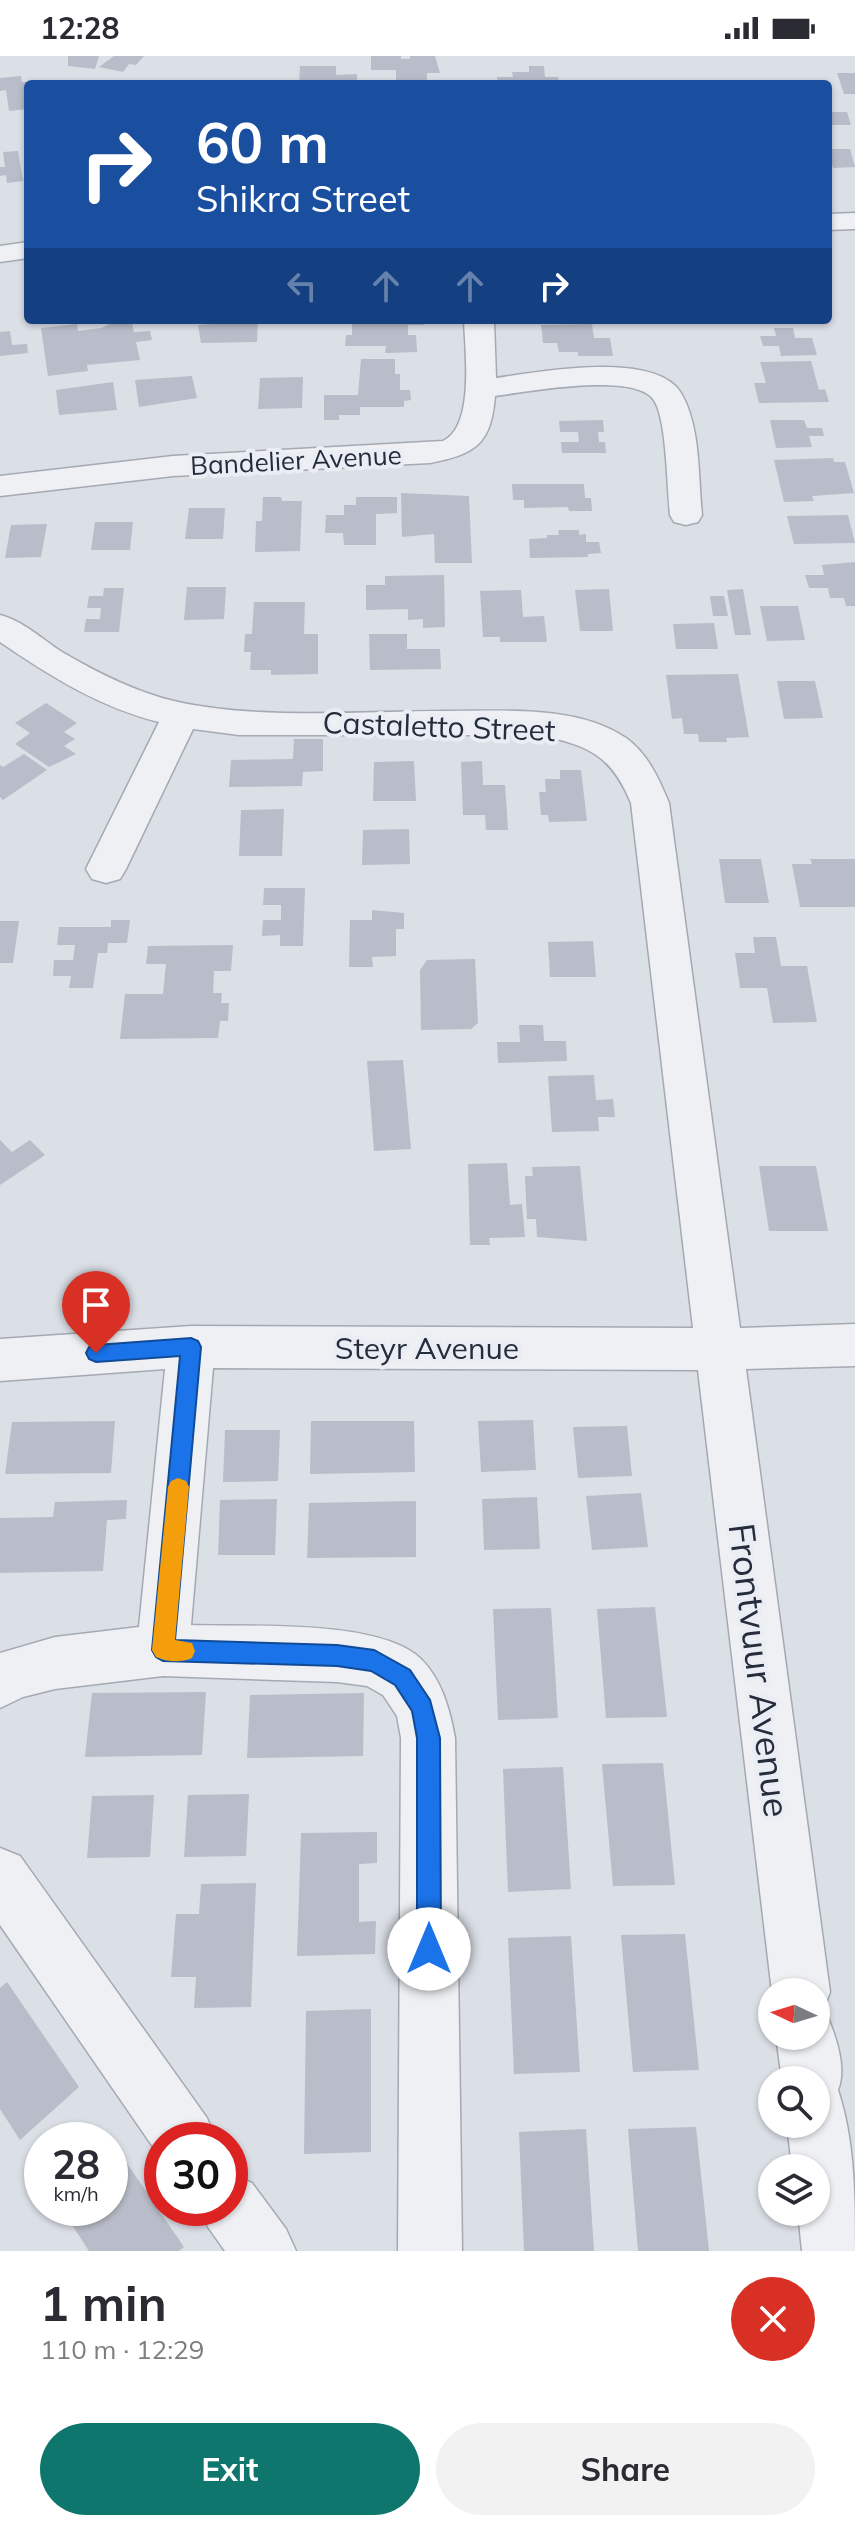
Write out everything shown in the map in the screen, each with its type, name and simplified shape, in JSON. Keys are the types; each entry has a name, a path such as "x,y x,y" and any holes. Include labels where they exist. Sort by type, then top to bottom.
{"street":[{"path":"832,222 855,221"},
{"path":"0,254 24,251"},
{"name":"Bandelier Avenue","path":"0,486 173,466 430,453 459,447 474,430 481,389 479,324"},
{"path":"481,389 608,376 649,380 665,391 673,409 686,515"},
{"name":"Castaletto Street","path":"0,626 50,660 131,703 181,715 239,723 542,723 584,733 621,751 639,773 650,803 719,1349"},
{"path":"106,869 181,715"},
{"name":"Steyr Avenue","path":"0,1360 191,1347 719,1349 855,1345"},
{"path":"163,1650 191,1347"},
{"name":"Frontvuur Avenue","path":"719,1349 799,1978"},
{"path":"0,1682 9,1675 55,1663 163,1650 337,1656 374,1661 402,1677 422,1707 428,1738 430,2251"},
{"path":"0,1876 172,2122"},
{"path":"819,2138 834,2251"},
{"path":"246,2226 264,2251"}],"building":[{"path":"68,56 99,56 95,69 68,66"},
{"path":"114,56 144,56 136,65 129,64 123,72 99,67"},
{"path":"371,56 410,59 410,56 435,56 440,73 427,73 427,80 396,80 396,70 371,70"},
{"path":"300,66 336,66 336,75 357,74 357,80 299,80"},
{"path":"529,66 544,66 545,77 558,77 558,80 497,80 497,77 513,77 512,72 529,72"},
{"path":"837,73 855,73 855,94 844,94"},
{"path":"21,76 24,82 24,109 9,111 6,90 0,91 0,78"},
{"path":"832,112 847,112 851,125 832,125"},
{"path":"832,149 850,149 855,167 833,168"},
{"path":"18,151 23,181 7,183 6,175 0,176 0,167 5,167 3,152"},
{"path":"77,324 78,331 132,324 134,332 150,331 152,340 136,342 140,360 87,365 88,371 48,376 41,328"},
{"path":"258,324 257,342 201,343 198,325"},
{"path":"352,324 424,324 408,325 408,335 416,335 417,352 385,353 386,346 345,346 346,335 352,335"},
{"path":"592,324 594,338 610,338 613,356 578,356 578,352 559,352 557,343 543,343 541,325"},
{"path":"774,328 793,328 795,338 812,338 817,355 781,356 779,346 763,346 760,336 776,336"},
{"path":"10,331 12,345 27,344 28,353 0,356 0,332"},
{"path":"361,359 395,359 395,374 400,374 400,390 410,390 411,400 404,401 404,407 360,407 360,415 339,415 339,420 324,420 324,395 358,395"},
{"path":"811,361 819,390 825,389 829,402 759,403 754,383 766,383 760,362"},
{"path":"192,376 197,398 139,407 135,380"},
{"path":"303,377 302,408 258,409 260,378"},
{"path":"113,382 117,410 59,415 56,390"},
{"path":"603,420 604,432 598,432 599,442 605,442 606,453 562,453 561,442 579,442 578,432 560,432 559,421"},
{"path":"770,420 804,420 807,428 822,428 824,436 809,436 812,447 776,448"},
{"path":"833,458 834,462 845,462 854,493 812,496 814,501 784,502 774,460"},
{"path":"512,484 584,484 585,498 591,498 592,511 569,511 568,507 524,508 524,500 513,500"},
{"path":"401,493 469,496 472,563 435,563 434,534 402,537"},
{"path":"263,497 302,501 300,551 255,552 256,521 262,521"},
{"path":"356,497 397,497 397,513 376,514 376,545 344,545 343,533 325,533 326,515 344,515 344,505 356,505"},
{"path":"189,508 225,508 223,539 185,539"},
{"path":"848,515 855,543 794,544 787,516"},
{"path":"95,522 133,522 130,550 91,550"},
{"path":"47,524 41,557 5,558 11,525"},
{"path":"558,530 579,530 579,535 586,534 586,542 599,542 601,553 588,554 588,557 530,558 529,539 559,535"},
{"path":"855,562 855,606 846,606 844,598 830,598 828,588 809,588 805,575 824,575 822,565"},
{"path":"444,575 445,627 423,628 423,619 408,620 408,609 366,610 366,585 385,585 385,576"},
{"path":"187,587 226,587 224,619 184,620"},
{"path":"104,588 124,588 119,632 84,632 86,619 100,619 101,608 87,608 89,596 103,596"},
{"path":"609,589 613,631 580,631 575,590"},
{"path":"743,589 751,635 735,635 727,590"},
{"path":"521,590 523,617 544,616 547,642 500,642 500,637 483,637 480,591"},
{"path":"710,596 724,596 728,616 713,616"},
{"path":"254,602 305,602 304,634 318,634 318,674 271,675 271,670 250,670 251,652 244,652 245,634 252,634"},
{"path":"760,606 798,606 805,640 767,641"},
{"path":"714,623 718,649 676,649 673,624"},
{"path":"369,634 407,634 407,649 440,649 441,669 370,670"},
{"path":"738,674 749,737 726,738 727,742 699,742 698,734 684,734 682,718 672,719 666,675"},
{"path":"777,681 815,681 823,718 784,719"},
{"path":"46,703 77,723 64,732 75,739 64,746 76,754 49,767 15,744 30,733 15,723"},
{"path":"294,739 323,739 323,771 303,772 302,786 229,787 231,760 293,759"},
{"path":"24,754 47,770 3,800 0,797 0,765 3,767"},
{"path":"414,761 416,801 373,801 374,762"},
{"path":"482,761 483,785 505,785 508,830 486,830 485,815 463,815 461,762"},
{"path":"560,770 581,770 587,821 549,822 548,815 541,815 539,792 546,792 545,779 560,779"},
{"path":"284,809 282,856 239,856 241,810"},
{"path":"409,829 410,864 362,865 363,830"},
{"path":"719,859 761,859 769,903 725,903"},
{"path":"810,859 855,859 855,907 800,907 792,864 812,864"},
{"path":"264,888 305,888 303,946 280,946 280,935 262,936 263,920 281,920 281,905 263,905"},
{"path":"372,910 404,913 404,929 396,929 396,956 372,957 373,967 349,967 350,920 372,920"},
{"path":"111,920 130,920 127,943 108,943 107,953 98,953 93,988 69,988 71,976 53,976 54,960 73,960 75,945 57,945 59,927 111,927"},
{"path":"0,921 19,921 13,963 0,963"},
{"path":"753,937 776,937 781,966 807,966 817,1022 773,1023 767,988 740,988 735,953 755,953"},
{"path":"593,941 596,977 550,977 548,942"},
{"path":"233,945 231,971 214,971 213,993 222,993 221,1003 229,1003 228,1021 220,1021 218,1038 120,1039 125,994 163,994 166,964 146,964 148,946"},
{"path":"475,959 478,1023 471,1029 421,1030 420,970 427,960"},
{"path":"519,1025 543,1025 544,1041 566,1041 567,1061 498,1063 497,1042 520,1042"},
{"path":"403,1060 411,1149 374,1151 367,1061"},
{"path":"594,1075 596,1100 613,1099 615,1117 598,1117 599,1131 552,1132 548,1076"},
{"path":"0,1140 12,1152 30,1140 45,1155 0,1185"},
{"path":"507,1163 510,1205 522,1204 525,1237 489,1238 490,1245 470,1245 468,1164"},
{"path":"580,1166 587,1241 537,1237 536,1219 527,1219 525,1176 533,1176 532,1167"},
{"path":"759,1166 816,1166 828,1231 769,1231"},
{"path":"533,1420 536,1470 481,1472 478,1421"},
{"path":"115,1421 111,1473 5,1474 12,1422"},
{"path":"311,1421 414,1421 415,1472 310,1474"},
{"path":"627,1426 632,1476 578,1478 573,1427"},
{"path":"225,1430 280,1430 278,1481 223,1482"},
{"path":"641,1493 648,1547 592,1550 586,1496"},
{"path":"537,1497 540,1549 484,1550 482,1499"},
{"path":"277,1499 275,1555 218,1555 220,1500"},
{"path":"127,1500 126,1519 107,1520 103,1571 0,1573 0,1518 53,1517 55,1502"},
{"path":"416,1501 416,1557 307,1558 309,1503"},
{"path":"655,1607 667,1717 606,1718 597,1609"},
{"path":"551,1608 558,1718 498,1720 493,1609"},
{"path":"206,1692 202,1755 85,1757 92,1693"},
{"path":"364,1693 363,1756 247,1758 250,1695"},
{"path":"663,1763 675,1885 613,1886 602,1764"},
{"path":"563,1767 571,1889 508,1892 503,1769"},
{"path":"249,1794 246,1856 184,1857 188,1795"},
{"path":"154,1795 150,1857 87,1858 92,1796"},
{"path":"377,1832 377,1863 359,1864 359,1922 376,1921 375,1954 297,1956 301,1833"},
{"path":"256,1883 251,2007 194,2008 196,1977 171,1977 176,1914 199,1914 201,1884"},
{"path":"685,1934 699,2070 633,2072 621,1935"},
{"path":"571,1936 580,2072 514,2074 508,1938"},
{"path":"7,1982 79,2087 40,2122 24,2122 24,2136 20,2140 0,2109 0,1988"},
{"path":"371,2009 371,2152 304,2154 306,2011"},
{"path":"696,2127 709,2251 638,2251 628,2129"},
{"path":"586,2129 594,2251 524,2251 519,2132"},
{"path":"128,2165 144,2188 144,2226 170,2226 184,2247 179,2251 89,2251 73,2226 128,2226"}],"slow traffic":[{"path":"178,1487 163,1650 184,1651"}],"route":[{"path":"96,1353 191,1347 163,1650 337,1656 374,1661 402,1677 422,1707 428,1738 429,1949"}]}
